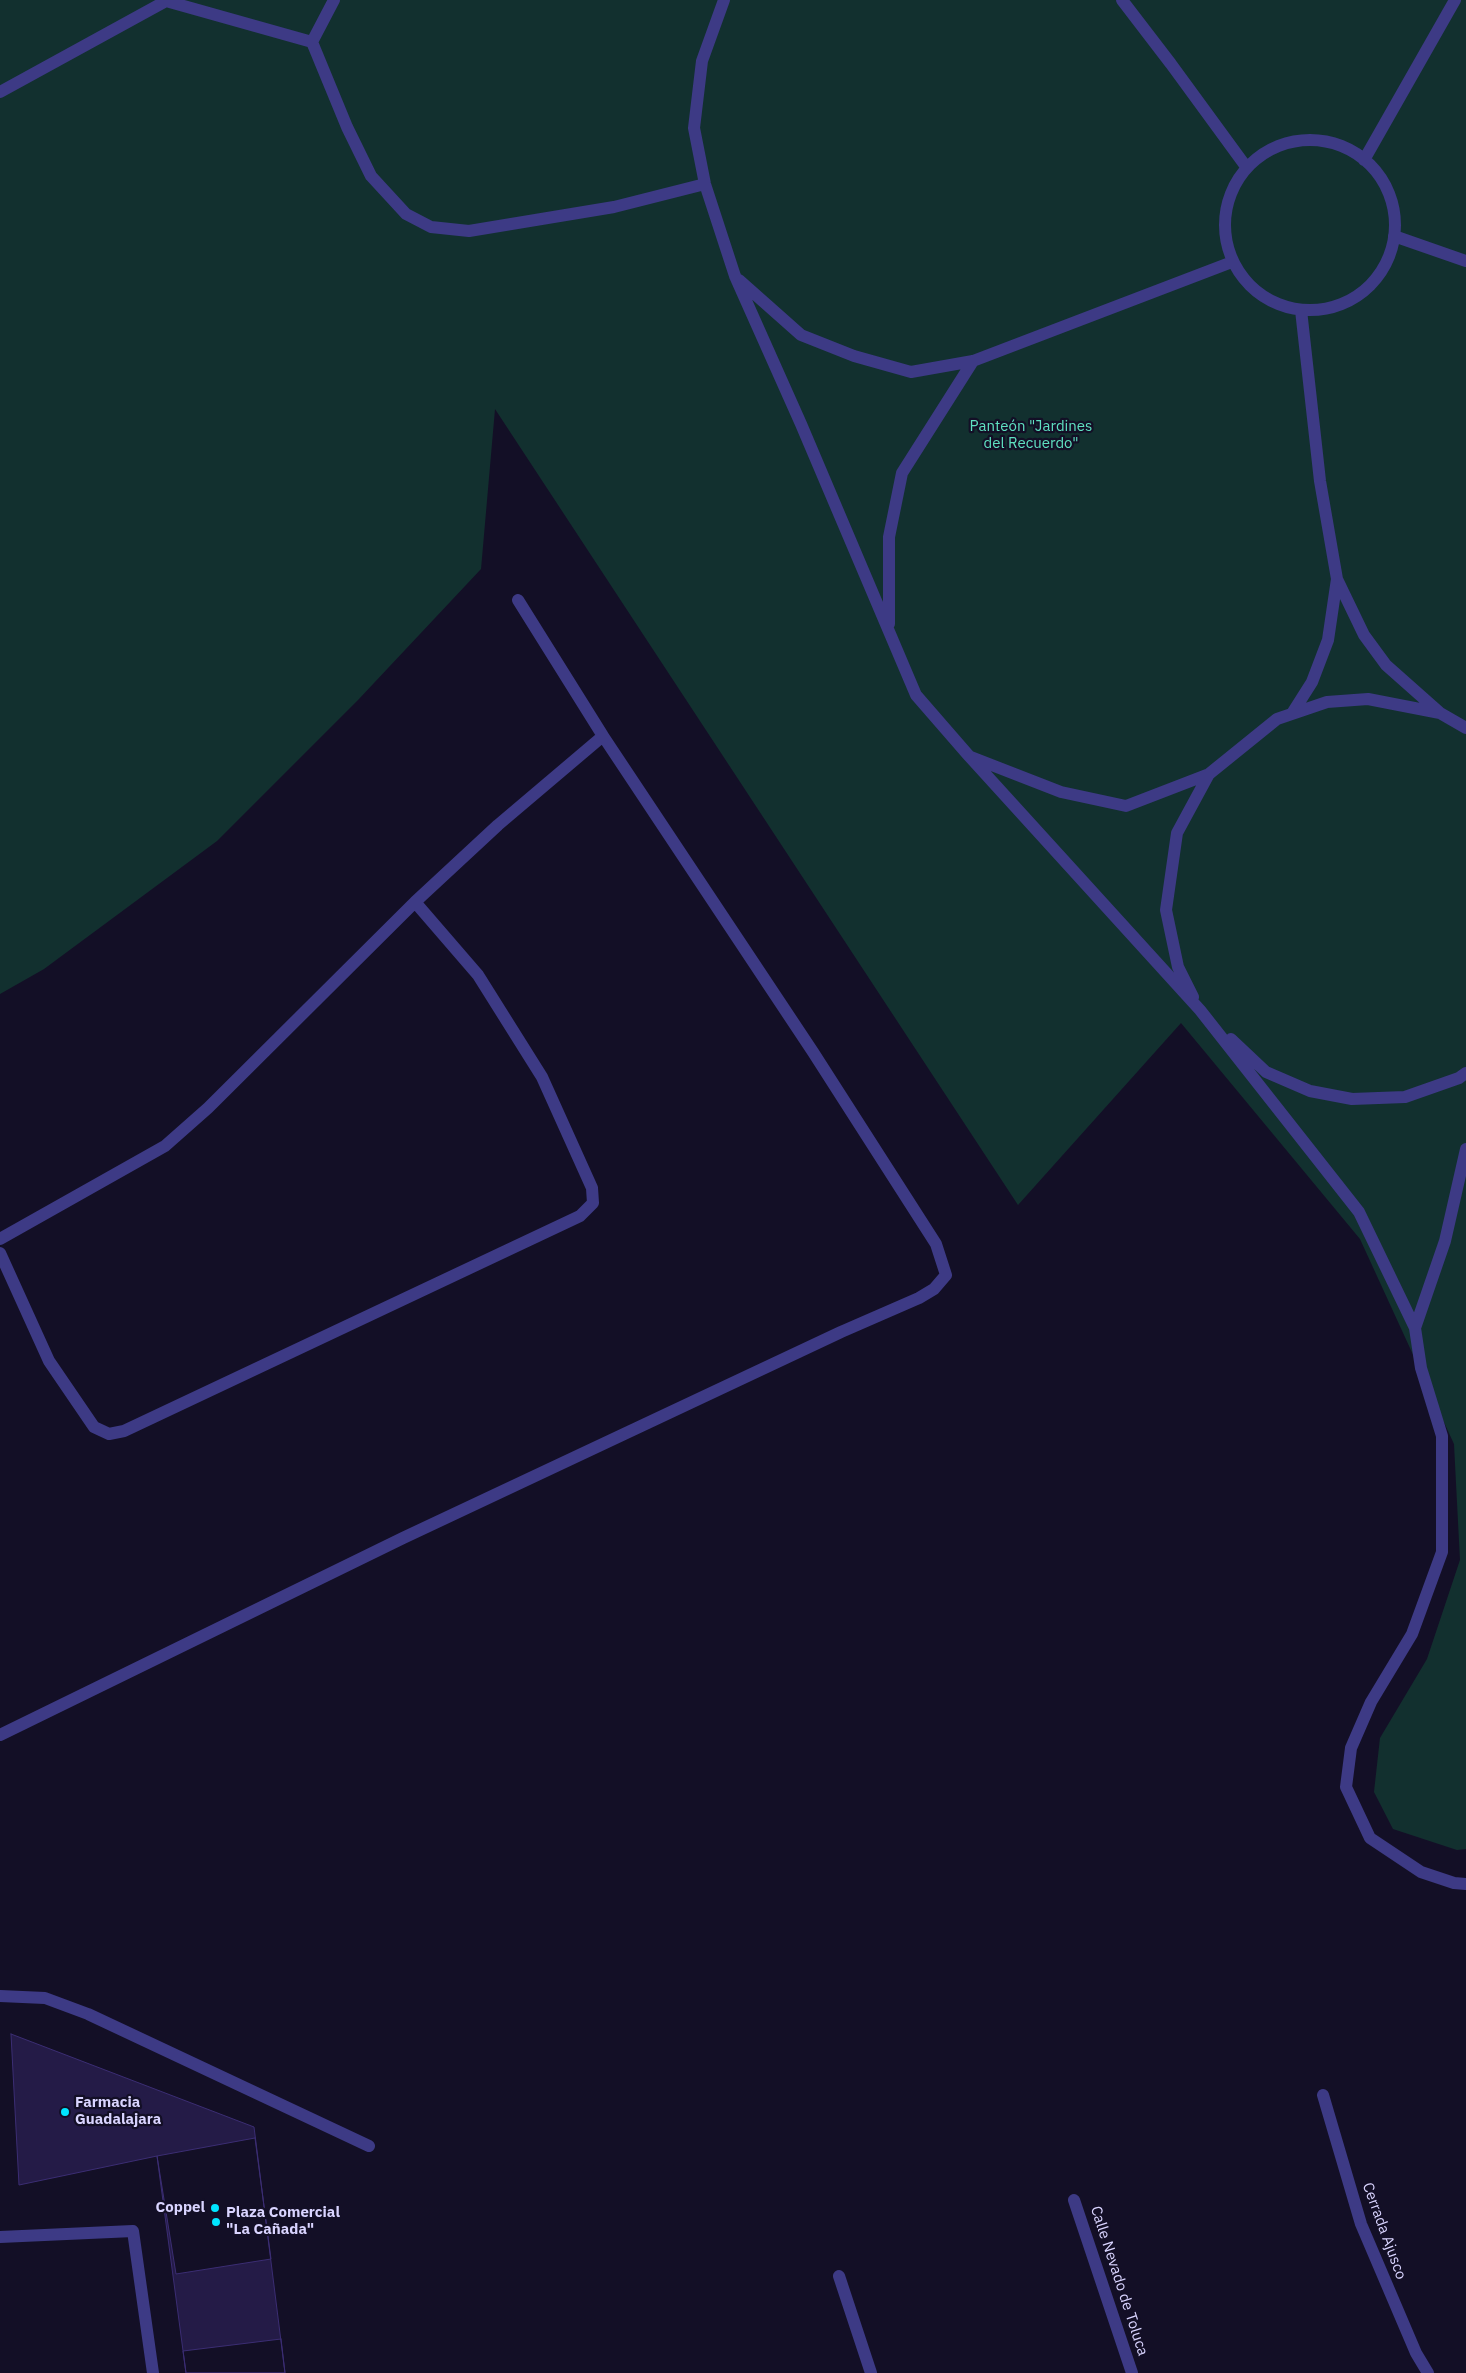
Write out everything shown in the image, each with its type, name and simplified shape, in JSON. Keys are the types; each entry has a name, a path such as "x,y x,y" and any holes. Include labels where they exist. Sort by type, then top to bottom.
{"street":[{"path":"312,42 334,0"},
{"path":"724,0 702,61 694,128 705,184 734,276 916,695 1200,1010 1359,1212 1415,1328 1421,1368 1442,1436 1442,1552 1412,1634 1371,1702 1351,1748 1346,1787 1370,1838 1421,1872 1454,1883 1466,1884"},
{"path":"1122,0 1247,168"},
{"path":"1364,160 1455,0"},
{"path":"0,92 166,1 312,42"},
{"path":"312,42 347,127 371,176 406,214 431,227 469,231 614,207 705,184"},
{"path":"1316,140 1342,147 1364,160 1386,188 1394,212 1394,236 1387,263 1369,287 1348,302 1324,310 1301,310 1276,303 1254,290 1232,262 1225,232 1226,206 1235,185 1247,168 1269,150 1291,142 1316,140"},
{"path":"1394,236 1466,261"},
{"path":"734,276 801,335 854,356 911,372 973,361 1232,262"},
{"path":"1301,310 1320,481 1337,580 1364,635 1386,665 1440,713 1466,728"},
{"path":"889,630 888,537 902,473 973,361"},
{"path":"1293,712 1312,682 1328,640 1337,580"},
{"path":"0,1735 420,1530 841,1332 919,1298 934,1289 946,1275 936,1244 813,1052 603,736 518,600"},
{"path":"969,756 1061,792 1126,806 1209,774 1277,719 1327,702 1368,699 1466,720"},
{"path":"0,1239 165,1146 208,1108 415,902 498,825 603,736"},
{"path":"1209,774 1177,833 1166,910 1178,967 1200,1010 1266,1072 1310,1091 1352,1099 1405,1097 1459,1078 1466,1073"},
{"path":"0,1253 49,1361 94,1427 109,1434 124,1431 580,1216 593,1203 592,1188 542,1077 478,975 415,902"},
{"path":"1415,1328 1445,1241 1466,1149"},
{"path":"0,1996 45,1998 88,2014 369,2146"},
{"name":"Cerrada Ajusco","path":"1323,2095 1362,2224 1416,2353 1428,2373"},
{"name":"Calle Nevado de Toluca","path":"1074,2200 1132,2373"},
{"path":"0,2237 133,2231 153,2373"},
{"path":"839,2276 871,2373"}],"green space":[{"name":"Panteón \"Jardines del Recuerdo\"","path":"0,0 1466,0 1466,1849 1457,1850 1393,1829 1374,1792 1380,1738 1427,1659 1460,1560 1454,1444 1360,1239 1181,1023 1018,1205 495,409 481,569 358,700 217,841 44,969 0,994"}],"building":[{"name":"Plaza Comercial \"La Cañada\"","path":"11,2034 254,2127 285,2373 186,2373 157,2156 19,2185"},
{"name":"Coppel","path":"255,2138 271,2259 176,2274 157,2156"},
{"path":"281,2339 285,2373 186,2373 183,2351"}],"place":[{"name":"Farmacia Guadalajara","path":"65,2112"},
{"name":"Coppel","path":"215,2208"},
{"name":"Plaza Comercial \"La Cañada\"","path":"216,2222"}]}
